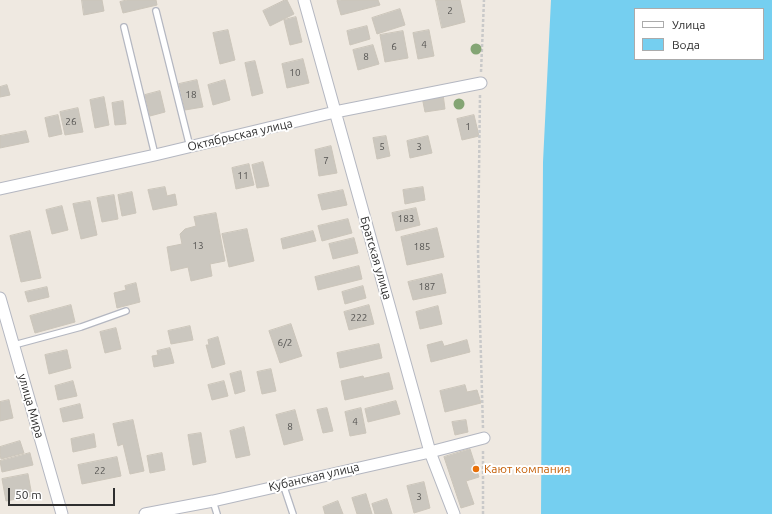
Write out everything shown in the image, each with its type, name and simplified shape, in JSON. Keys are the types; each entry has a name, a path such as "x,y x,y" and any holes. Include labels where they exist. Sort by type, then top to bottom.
{"street":[{"name":"Братская улица","path":"304,0 430,452 454,514"},
{"name":"Октябрьская улица","path":"0,189 190,147 336,112 481,83"},
{"name":"улица Мира","path":"0,298 62,514"},
{"name":"Кубанская улица","path":"144,514 430,452 484,438"}],"lane":[{"path":"156,12 190,147"},
{"path":"124,27 155,155"},
{"path":"14,345 81,327 126,311"},
{"path":"283,484 292,514"},
{"path":"213,500 217,514"}],"path":[{"path":"483,514 484,438 478,252 484,0"}],"water":[{"path":"551,0 772,0 772,514 541,514 543,162"}],"building":[{"path":"82,0 102,0 104,11 84,15"},
{"path":"127,0 156,0 157,5 123,13 120,2"},
{"path":"287,0 294,14 270,26 263,11"},
{"path":"378,0 380,5 341,15 337,1"},
{"path":"436,0 460,0 465,22 442,28"},
{"path":"400,9 405,25 377,34 372,18"},
{"path":"296,17 302,42 290,45 284,20"},
{"path":"367,26 370,39 350,45 347,31"},
{"path":"228,30 235,60 220,64 213,33"},
{"path":"429,30 434,56 418,59 413,33"},
{"path":"403,31 408,58 385,62 380,35"},
{"path":"373,45 379,64 358,70 353,50"},
{"path":"303,59 309,83 287,88 282,64"},
{"path":"255,61 263,93 252,96 245,63"},
{"path":"197,80 203,107 185,110 179,84"},
{"path":"225,80 230,100 213,105 208,85"},
{"path":"7,85 10,95 0,97 0,87"},
{"path":"160,91 165,112 150,116 145,95"},
{"path":"443,94 445,109 425,112 422,97"},
{"path":"104,97 109,125 95,128 90,100"},
{"path":"123,101 126,124 115,125 112,103"},
{"path":"78,108 83,132 65,135 60,112"},
{"path":"58,115 62,134 49,137 45,118"},
{"path":"474,115 479,136 462,140 457,119"},
{"path":"26,131 29,142 0,148 0,136"},
{"path":"386,136 390,156 377,159 373,138"},
{"path":"428,136 432,153 410,158 407,141"},
{"path":"331,146 337,173 319,176 315,150"},
{"path":"263,162 269,186 257,188 252,165"},
{"path":"249,164 254,185 236,189 232,168"},
{"path":"165,187 167,196 175,194 177,205 153,210 148,190"},
{"path":"423,187 425,200 405,204 403,190"},
{"path":"343,190 347,205 322,210 318,195"},
{"path":"132,192 136,213 122,216 118,195"},
{"path":"114,195 118,219 102,222 97,198"},
{"path":"90,201 97,235 81,239 73,204"},
{"path":"62,206 68,230 52,234 46,210"},
{"path":"416,208 420,225 396,231 392,213"},
{"path":"216,213 225,261 210,264 212,276 191,281 188,267 171,271 167,247 182,244 180,234 185,229 196,226 194,217"},
{"path":"348,219 352,233 322,241 318,226"},
{"path":"437,228 444,257 407,265 401,237"},
{"path":"247,229 254,261 229,267 222,234"},
{"path":"30,231 41,278 21,282 10,236"},
{"path":"313,231 316,241 283,249 281,239"},
{"path":"354,238 358,253 333,259 329,244"},
{"path":"359,266 362,279 318,290 315,277"},
{"path":"442,274 446,293 413,300 408,282"},
{"path":"136,283 140,302 117,308 114,293 126,290 125,286"},
{"path":"363,286 366,298 345,304 342,292"},
{"path":"47,287 49,297 28,302 25,292"},
{"path":"71,305 75,322 35,333 30,316"},
{"path":"369,305 374,324 349,330 344,312"},
{"path":"438,306 442,324 420,329 416,312"},
{"path":"291,324 302,356 280,363 269,331"},
{"path":"190,326 193,340 171,344 168,331"},
{"path":"116,328 121,349 105,353 100,332"},
{"path":"218,337 225,364 212,368 206,345 209,345 208,340"},
{"path":"467,340 470,352 431,362 427,345 442,341 444,346"},
{"path":"379,344 382,358 340,368 337,353"},
{"path":"170,348 174,363 154,367 152,356 158,355 157,351"},
{"path":"67,350 71,368 49,374 45,355"},
{"path":"271,369 276,391 262,394 257,372"},
{"path":"241,371 245,391 235,394 230,374"},
{"path":"389,373 393,389 345,400 341,381 363,376 364,378"},
{"path":"73,381 77,396 58,400 55,386"},
{"path":"224,381 228,396 212,400 208,385"},
{"path":"465,385 467,392 477,390 481,403 445,412 440,391"},
{"path":"9,400 13,418 0,421 0,402"},
{"path":"396,401 400,414 368,422 365,409"},
{"path":"80,404 83,418 63,422 60,409"},
{"path":"327,408 333,431 323,433 317,410"},
{"path":"361,408 366,433 350,436 345,412"},
{"path":"295,410 303,440 284,445 276,415"},
{"path":"133,420 144,471 130,474 123,444 118,446 113,424"},
{"path":"466,420 468,432 455,435 452,422"},
{"path":"244,427 250,455 236,458 230,431"},
{"path":"201,433 206,462 193,465 188,435"},
{"path":"94,434 96,447 73,452 71,439"},
{"path":"20,441 24,453 1,459 0,447"},
{"path":"470,449 479,477 466,481 474,504 461,508 444,457"},
{"path":"30,453 33,465 2,472 0,461"},
{"path":"162,453 165,470 150,473 147,456"},
{"path":"117,457 121,476 82,484 78,465"},
{"path":"28,474 32,496 6,501 2,479"},
{"path":"424,482 430,508 414,513 407,486"},
{"path":"366,494 372,514 357,514 352,498"},
{"path":"387,499 392,514 375,514 372,504"},
{"path":"338,501 343,514 325,514 323,507"}],"place":[{"name":"Кают компания","path":"476,469"}]}
